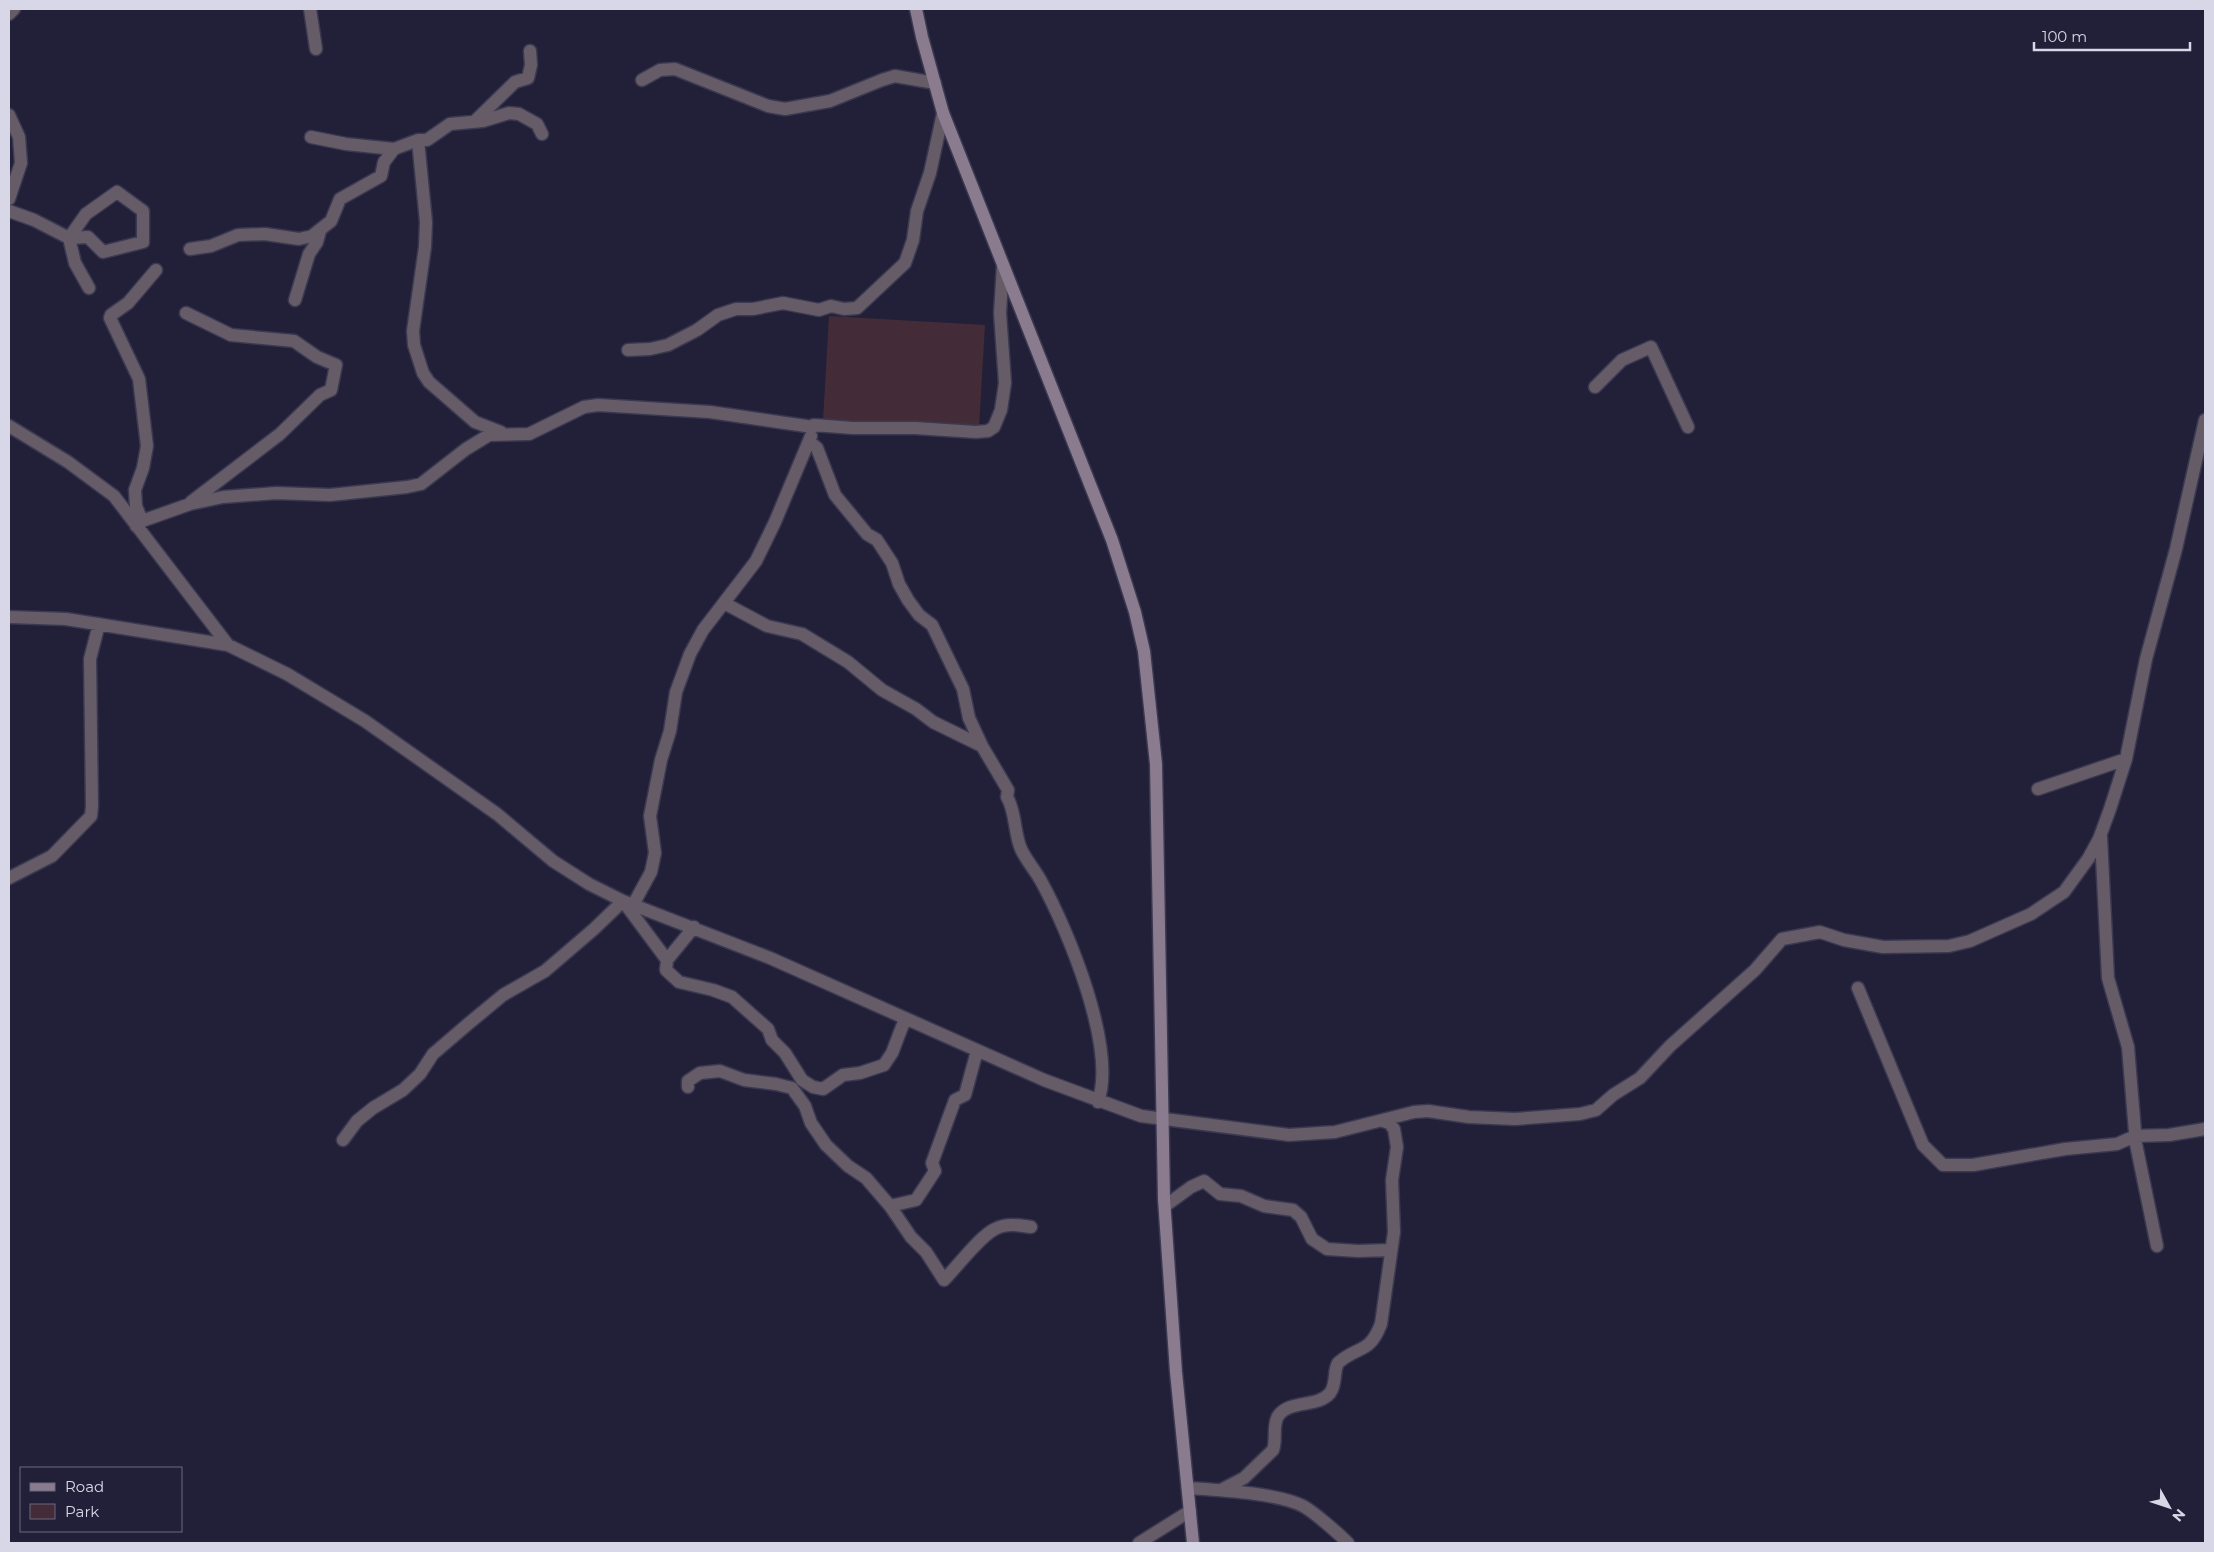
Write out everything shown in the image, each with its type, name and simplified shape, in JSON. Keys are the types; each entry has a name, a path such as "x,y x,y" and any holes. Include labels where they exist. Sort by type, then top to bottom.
{"main road":[{"path":"916,9 943,113 1112,540 1135,612 1144,651 1156,764 1165,1206 1176,1372 1193,1543"}],"street":[{"path":"9,14 14,9"},
{"path":"310,9 316,49"},
{"path":"474,122 515,82 528,78 531,65 530,51"},
{"path":"642,80 660,70 675,70 768,106 785,109 830,101 895,76 935,83"},
{"path":"310,137 346,144 394,149 418,140 427,140 450,124 489,120 509,113 519,114 537,124 542,134"},
{"path":"628,350 650,349 668,345 697,330 718,315 736,309 753,309 783,303 818,310 831,306 844,309 857,308 905,263 913,240 917,211 930,173 943,113"},
{"path":"9,115 20,137 21,163 9,200"},
{"path":"418,140 426,222 425,247 413,331 414,345 423,373 429,382 474,422 505,434"},
{"path":"190,249 211,246 238,234 265,234 299,239 312,236 331,220 340,199 381,176 384,162 394,149"},
{"path":"9,211 34,220 69,238 88,237 103,252 143,242 143,211 117,192 86,214 69,238 75,263 89,288"},
{"path":"295,300 309,254 317,242 320,231"},
{"path":"139,524 190,504 246,494 330,495 422,484 478,441 489,435 529,434 584,407 598,405 710,412 813,427 988,431 994,427 1001,410 1005,383 1000,313 1003,265"},
{"path":"139,524 135,490 143,468 147,446 139,379 110,318 111,315 123,308 156,270"},
{"path":"186,313 231,335 294,341 317,357 336,365 330,390 320,395 280,434 190,504"},
{"path":"1595,388 1622,360 1651,347 1688,427"},
{"path":"9,617 66,619 228,645 287,674 365,721 497,814 553,861 589,884 628,903 770,958 977,1051 1098,1102 1141,1116 1289,1135 1335,1132 1384,1121 1403,1114 1428,1111 1468,1117 1515,1119 1580,1114 1596,1110 1612,1094 1640,1078 1670,1046 1755,970 1782,939 1820,932 1844,940 1883,947 1949,946 1970,941 2031,914 2064,892 2088,860 2101,834 2126,759 2146,659 2176,549 2205,420"},
{"path":"9,426 104,486 139,524 228,645"},
{"path":"343,1140 357,1121 373,1108 403,1090 420,1074 433,1054 468,1024 503,995 545,972 594,929 628,903 651,872 654,852 650,816 661,760 670,731 676,692 698,638 756,561 810,442 813,427"},
{"path":"810,442 817,448 835,495 867,534 877,540 892,563 899,584 908,600 919,615 932,624 964,689 969,718 982,746 1008,790 1007,797 1021,849 1042,882 1068,942 1091,1004 1102,1060 1102,1091 1098,1102"},
{"path":"724,603 767,626 802,634 848,662 882,690 942,726 982,746"},
{"path":"9,878 52,856 91,816 90,659 99,624"},
{"path":"2038,789 2126,759"},
{"path":"2101,834 2108,978 2128,1047 2136,1136 2157,1246"},
{"path":"628,903 667,960"},
{"path":"694,927 667,960 666,970 678,982 713,990 732,997 768,1029 772,1040 785,1052 802,1080 813,1087 823,1089 843,1075 866,1071 884,1065 892,1053 906,1019"},
{"path":"1858,988 1923,1145 1943,1165 1973,1165 2065,1149 2117,1144 2136,1136 2169,1135 2205,1129"},
{"path":"890,1206 916,1200 935,1172 932,1163 955,1100 965,1095 977,1051"},
{"path":"688,1087 688,1082 700,1073 720,1071 744,1080 792,1088 805,1106 812,1123 826,1145 848,1166 866,1178 890,1206 911,1238 926,1252 944,1280 995,1229 1015,1224 1031,1227"},
{"path":"1221,1490 1244,1478 1273,1450 1276,1418 1281,1413 1289,1408 1327,1396 1332,1389 1338,1363 1368,1346 1374,1340 1381,1324 1395,1221 1392,1180 1397,1148 1394,1129 1389,1123 1384,1121"},
{"path":"1165,1206 1191,1186 1204,1181 1220,1194 1241,1196 1264,1206 1294,1210 1301,1218 1312,1239 1328,1249 1358,1251 1391,1250"},
{"path":"1188,1488 1268,1496 1301,1505 1348,1543"},
{"path":"1139,1543 1190,1511"}],"green space":[{"path":"829,316 985,325 979,428 823,420"}]}
